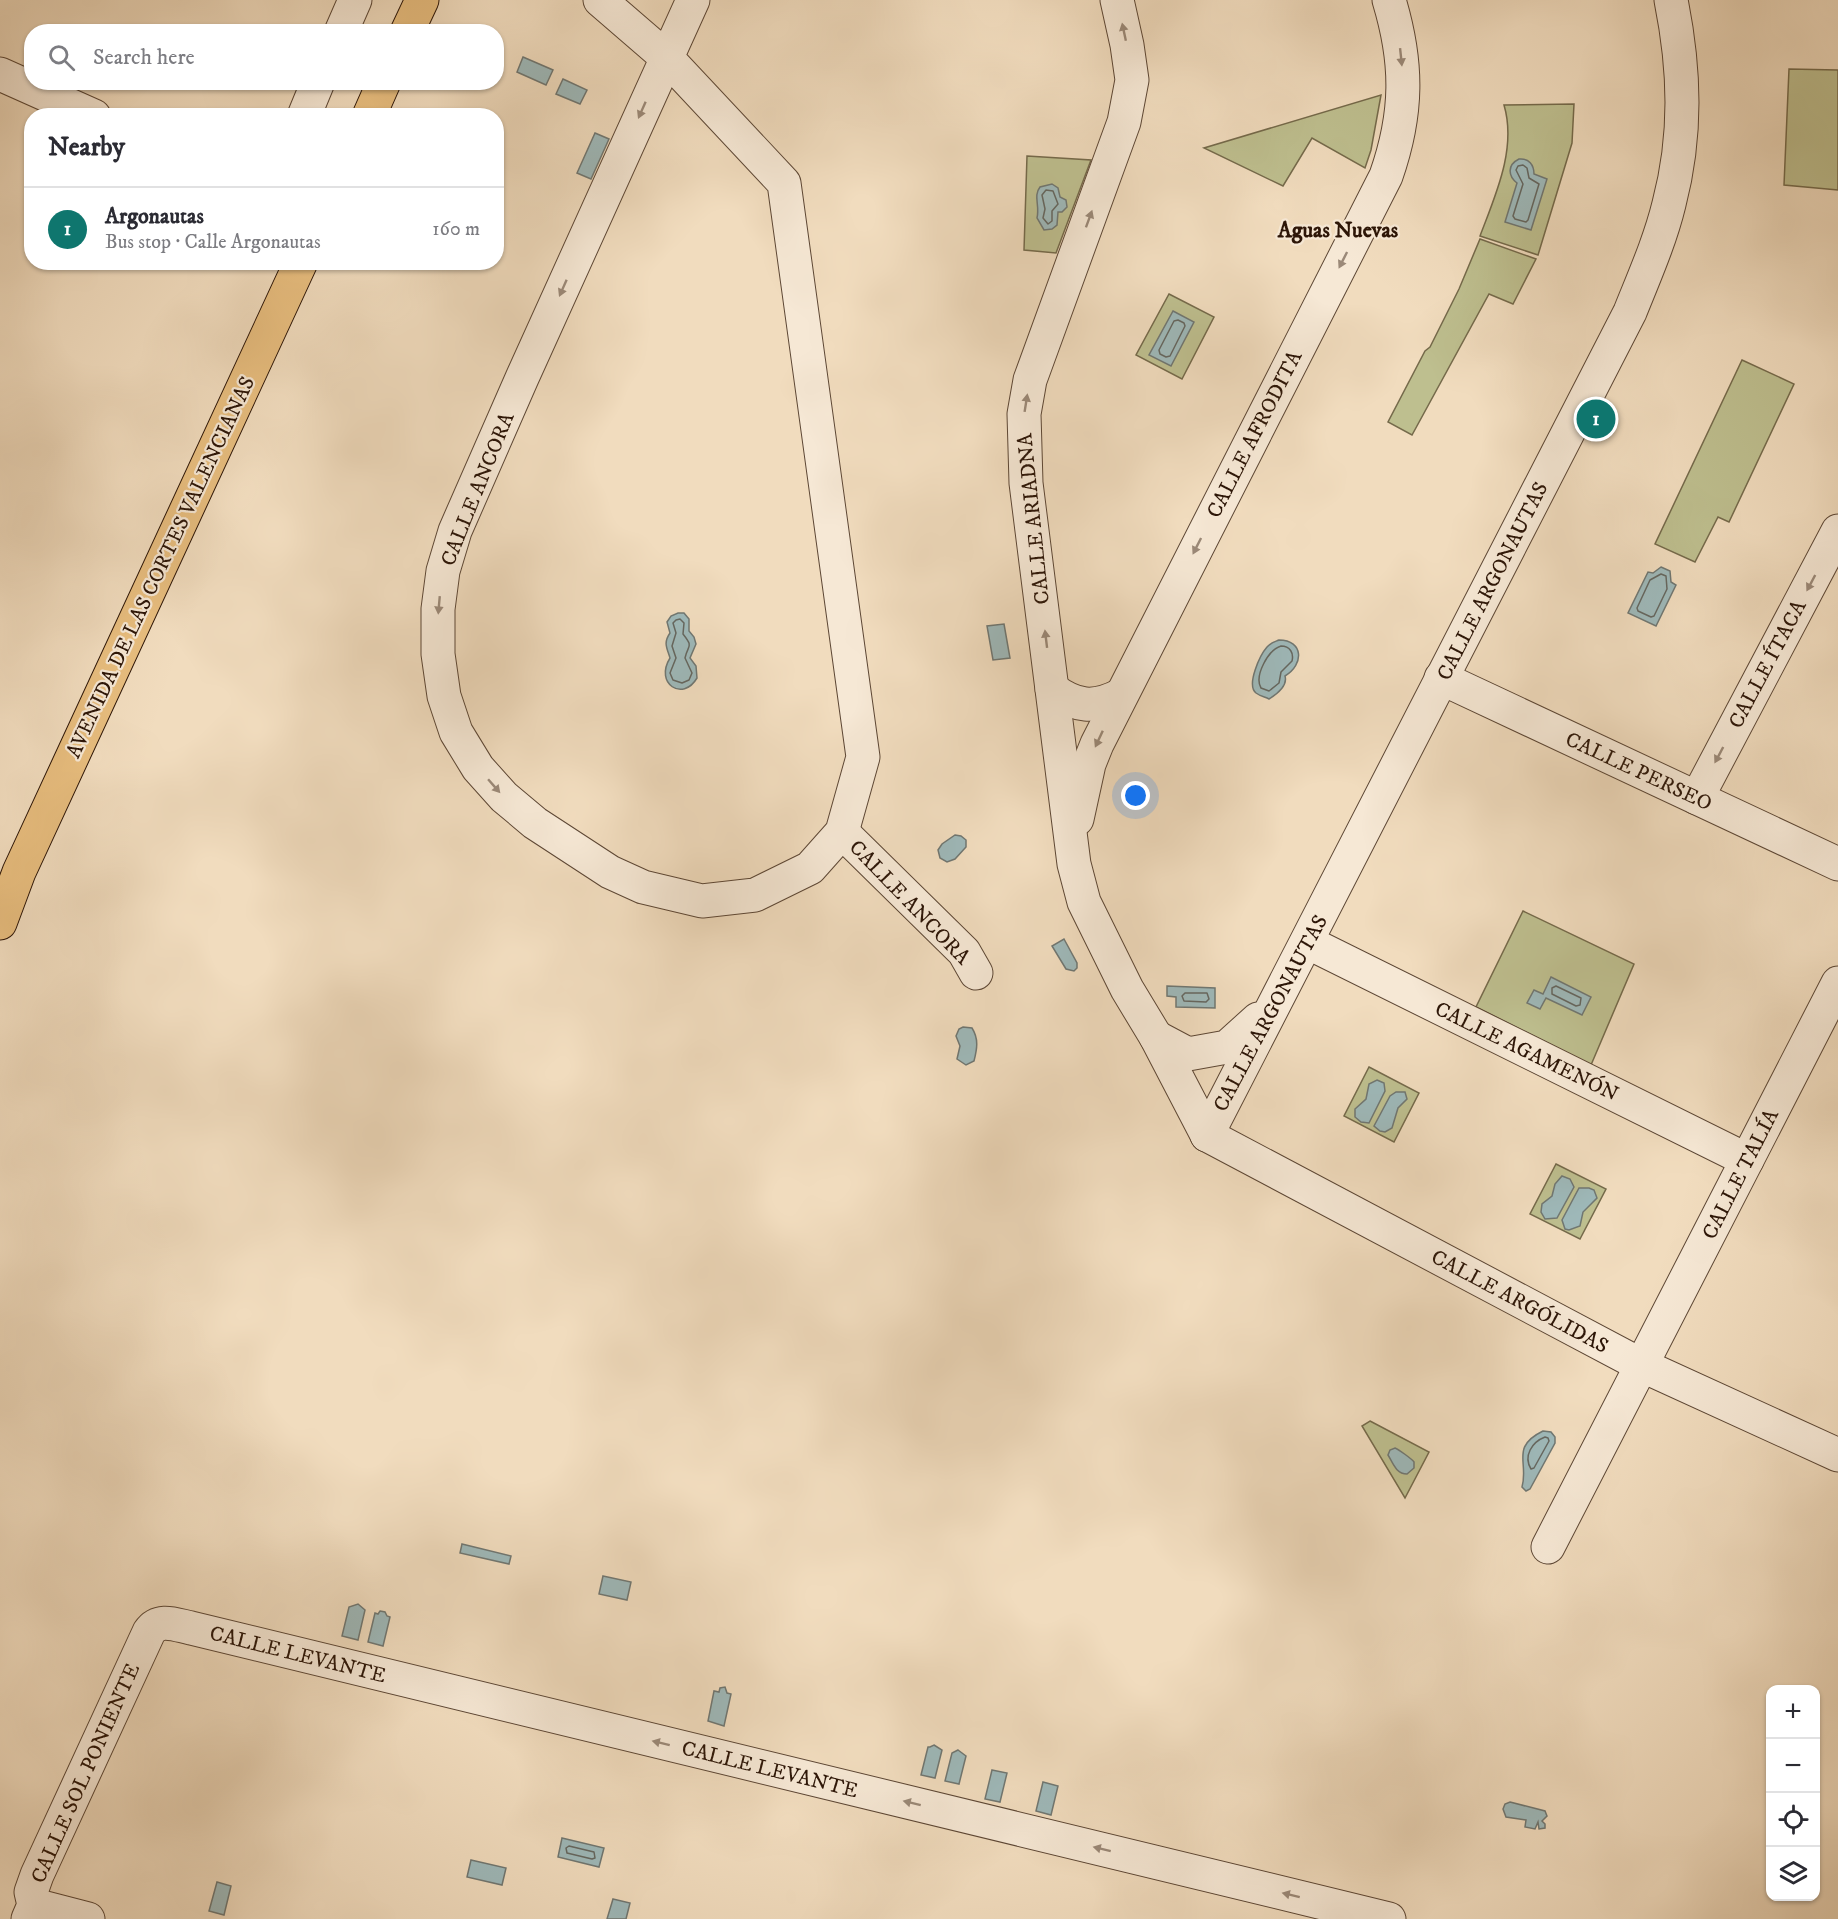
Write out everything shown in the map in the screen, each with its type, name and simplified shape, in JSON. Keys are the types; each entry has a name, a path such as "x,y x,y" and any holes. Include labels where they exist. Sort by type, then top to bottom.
{"main road":[{"path":"411,24 422,0"},
{"path":"373,108 380,90"},
{"name":"AVENIDA DE LAS CORTES VALENCIANAS","path":"0,922 19,872 297,270"},
{"name":"AVENIDA DE LAS CORTES VALENCIANAS","path":"0,902 19,872"}],"street":[{"path":"344,24 355,0"},
{"name":"CALLE ANCORA","path":"600,0 666,57 783,183 863,757 842,832 810,868 754,895 702,901 643,887 610,872 535,822 504,797 478,768 456,732 444,696 438,654 438,609 443,571 455,531 666,57 693,0"},
{"name":"CALLE ARIADNA","path":"1117,0 1130,64 1131,94 1124,122 1030,380 1024,414 1026,483 1074,864 1084,902 1127,989 1156,1037 1207,1135"},
{"name":"CALLE AFRODITA","path":"1074,864 1075,829 1089,764 1096,744 1386,176 1400,129 1403,77 1398,29 1389,0"},
{"name":"CALLE ARGONAUTAS","path":"1207,1135 1625,322 1652,256 1669,205 1680,152 1683,98 1680,45 1671,0"},
{"path":"0,74 24,85"},
{"path":"36,90 76,108"},
{"path":"307,108 315,90"},
{"name":"CALLE ÍTACA","path":"1697,798 1838,531"},
{"name":"CALLE PERSEO","path":"1441,678 1838,864"},
{"path":"1052,689 1078,704 1101,704 1121,695"},
{"name":"CALLE ANCORA","path":"842,832 964,952 976,973"},
{"name":"CALLE AGAMENÓN","path":"1307,942 1747,1160"},
{"name":"CALLE TALÍA","path":"1548,1547 1838,983"},
{"path":"1156,1037 1188,1054 1227,1047 1272,1007"},
{"name":"CALLE ARGÓLIDAS","path":"1207,1135 1641,1365 1838,1455"},
{"name":"CALLE LEVANTE","path":"152,1628 155,1624 165,1623 191,1628 1389,1919"},
{"name":"CALLE SOL PONIENTE","path":"31,1912 31,1892 37,1875 152,1628"},
{"path":"31,1912 88,1919"}],"green space":[{"path":"1789,69 1838,70 1838,190 1784,185"},
{"path":"1381,95 1371,150 1365,168 1312,138 1283,186 1204,148"},
{"path":"1574,104 1572,143 1538,255 1480,236 1498,189 1506,155 1508,138 1504,105"},
{"path":"1027,156 1091,160 1056,253 1024,250"},
{"path":"1480,239 1536,259 1513,304 1489,294 1412,435 1388,422 1425,351 1430,347 1459,289"},
{"path":"1169,294 1214,317 1182,379 1136,355"},
{"path":"1742,360 1794,384 1729,522 1718,517 1695,562 1655,544"},
{"path":"1523,911 1634,964 1591,1065 1476,1007"},
{"path":"1369,1067 1419,1093 1394,1142 1344,1116"},
{"path":"1556,1164 1606,1189 1580,1239 1530,1214"},
{"path":"1370,1421 1429,1452 1405,1498 1362,1426"}],"water":[{"path":"523,57 553,70 546,85 517,72"},
{"path":"563,79 587,90 580,104 556,94"},
{"path":"595,133 609,139 591,179 577,173"},
{"path":"1519,159 1528,161 1532,165 1534,174 1547,179 1531,230 1505,222 1517,183 1510,171 1512,164"},
{"path":"1052,184 1058,188 1060,197 1066,200 1067,207 1062,212 1058,212 1057,225 1052,229 1044,230 1037,218 1037,194 1040,187"},
{"path":"1173,311 1194,322 1171,366 1149,355"},
{"path":"1661,567 1670,571 1671,582 1676,585 1656,626 1628,613 1648,572 1653,573"},
{"path":"684,613 689,619 689,631 696,644 690,658 696,666 697,678 685,689 672,687 666,675 666,667 670,658 666,646 670,633 667,622 671,616"},
{"path":"1004,624 1010,658 993,660 987,626"},
{"path":"1279,640 1287,641 1297,648 1298,660 1296,666 1285,676 1283,686 1269,699 1256,693 1253,689 1253,677 1264,651 1269,644"},
{"path":"955,835 966,840 966,847 955,859 947,862 940,858 938,850 942,844"},
{"path":"1064,939 1077,963 1074,971 1066,969 1052,946"},
{"path":"1551,977 1591,997 1582,1015 1546,998 1540,1009 1527,1003 1534,990 1543,994"},
{"path":"1167,986 1215,988 1215,1008 1176,1007 1176,997 1167,996"},
{"path":"972,1028 977,1048 974,1061 966,1065 957,1059 960,1046 956,1036 959,1029"},
{"path":"1377,1080 1384,1083 1385,1091 1369,1123 1361,1122 1355,1117 1355,1109 1366,1099 1369,1084"},
{"path":"1396,1092 1405,1092 1407,1099 1398,1108 1392,1128 1385,1132 1380,1131 1374,1126 1390,1096"},
{"path":"1562,1176 1570,1179 1574,1187 1557,1218 1545,1219 1541,1212 1542,1204 1552,1196 1555,1184"},
{"path":"1579,1188 1594,1190 1597,1198 1583,1212 1580,1226 1565,1229 1562,1220"},
{"path":"1543,1431 1551,1432 1555,1437 1555,1443 1530,1489 1526,1491 1522,1487 1524,1449 1533,1437"},
{"path":"1395,1448 1414,1462 1414,1468 1407,1474 1397,1470 1388,1455 1390,1450"},
{"path":"462,1544 511,1556 509,1564 460,1553"},
{"path":"603,1576 631,1582 627,1600 599,1594"},
{"path":"358,1604 365,1610 358,1640 342,1636 349,1607"},
{"path":"380,1611 390,1617 383,1646 368,1642 375,1613 378,1614"},
{"path":"725,1687 727,1693 731,1694 724,1726 708,1721 714,1691 719,1692 720,1688"},
{"path":"934,1745 942,1750 935,1778 921,1775 928,1747"},
{"path":"958,1750 966,1756 959,1784 945,1781 952,1753"},
{"path":"992,1770 1007,1773 1000,1802 985,1799"},
{"path":"1043,1782 1058,1786 1051,1815 1036,1811"},
{"path":"1510,1802 1545,1811 1547,1816 1542,1821 1545,1828 1539,1829 1538,1822 1535,1829 1525,1827 1526,1820 1506,1817 1503,1809 1505,1804"},
{"path":"562,1838 604,1848 599,1867 558,1857"},
{"path":"471,1860 506,1868 502,1885 467,1877"},
{"path":"217,1882 231,1886 224,1915 209,1911"},
{"path":"613,1899 630,1903 626,1919 607,1919"}],"place":[{"name":"Argonautas","path":"1596,419"}],"district":[{"name":"Aguas Nuevas","path":"1338,229"}]}
